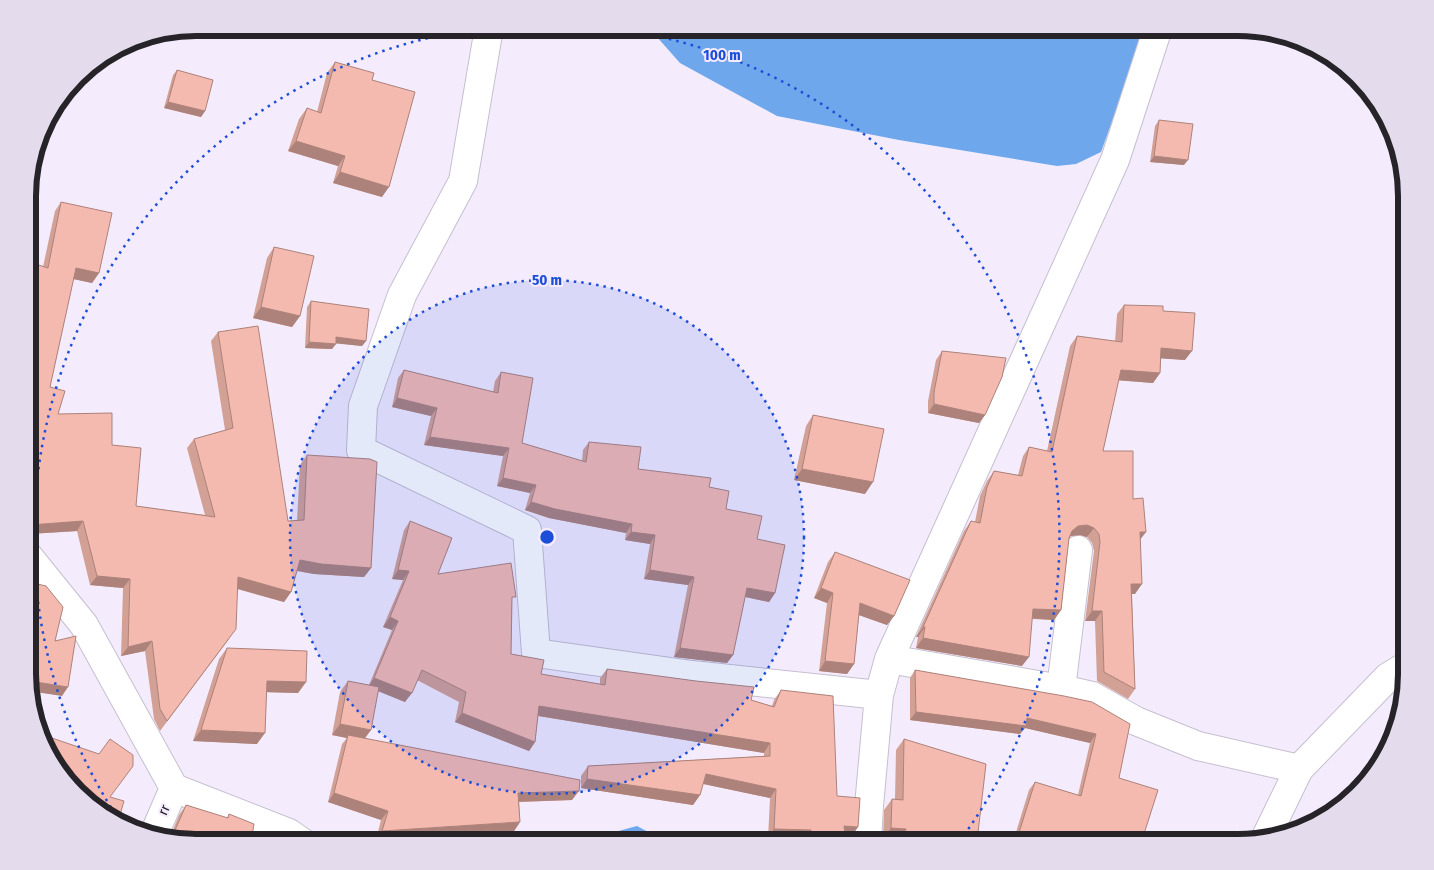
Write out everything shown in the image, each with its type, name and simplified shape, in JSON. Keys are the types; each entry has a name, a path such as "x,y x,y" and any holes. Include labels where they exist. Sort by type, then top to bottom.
{"street":[{"path":"488,36 463,181 402,295 363,406 361,450 527,530 536,653 692,675 879,695"},
{"path":"868,833 879,695 889,659 1115,160 1155,36"},
{"path":"1061,689 1078,550"},
{"path":"36,566 84,626 174,788 291,834"},
{"path":"889,659 1092,696 1136,721 1198,746 1299,770"},
{"path":"1269,830 1299,770 1388,676 1397,671"},
{"name":"rr","path":"157,828 174,788"}],"water":[{"path":"1143,36 1101,152 1076,164 1057,166 899,140 777,116 680,63 657,37"},
{"path":"637,826 651,834 609,834"}],"building":[{"path":"335,62 374,73 372,80 415,92 389,187 340,172 345,156 296,141 307,108 321,113"},
{"path":"177,70 213,80 205,111 168,102"},
{"path":"1159,120 1193,124 1188,160 1154,156"},
{"path":"61,202 112,213 99,273 76,268 50,387 65,391 58,414 112,413 112,445 141,448 136,506 215,517 194,439 233,428 218,332 258,326 288,521 304,520 307,455 370,459 377,462 371,568 321,564 300,560 291,592 238,577 236,629 167,721 160,709 152,641 128,647 130,579 97,576 83,521 36,525 36,264 48,268"},
{"path":"274,247 314,256 300,316 261,307"},
{"path":"311,301 369,309 366,341 336,337 336,344 309,342"},
{"path":"1124,305 1163,306 1163,311 1195,313 1192,351 1161,348 1160,373 1121,370 1103,451 1133,451 1133,499 1143,498 1146,532 1140,532 1142,584 1131,584 1135,689 1104,672 1102,611 1092,611 1100,542 1099,534 1094,528 1087,525 1078,526 1072,531 1069,538 1061,610 1033,609 1029,657 923,638 925,627 923,627 971,521 980,523 987,487 994,471 1022,476 1029,447 1052,452 1077,336 1122,342"},
{"path":"942,351 1006,358 1002,377 985,415 934,404 934,392"},
{"path":"404,370 498,393 501,372 533,378 522,443 586,462 589,442 641,447 638,469 711,478 709,487 729,491 726,509 762,516 757,539 785,545 775,593 747,588 733,655 680,648 694,577 650,570 655,535 631,532 632,524 555,509 531,502 536,485 503,478 509,448 430,437 437,408 397,398"},
{"path":"813,415 884,429 873,482 802,469"},
{"path":"410,521 452,538 438,574 511,563 516,597 512,597 511,654 544,660 541,674 605,685 607,669 754,687 751,700 774,707 781,690 833,696 837,796 860,798 858,827 844,826 845,833 811,833 811,830 774,829 776,789 706,774 700,795 587,779 588,766 770,756 770,743 539,706 535,742 462,713 466,692 422,670 412,693 374,678 398,621 390,617 409,571 398,570"},
{"path":"835,552 910,580 894,616 860,603 854,664 825,661 833,593 821,588"},
{"path":"36,584 46,586 63,607 55,641 76,636 68,687 37,682"},
{"path":"227,648 307,651 306,682 267,681 265,733 201,730"},
{"path":"915,670 1092,702 1130,724 1119,778 1158,790 1144,833 1019,833 1035,782 1081,796 1096,734 1027,718 1026,726 916,712"},
{"path":"348,681 379,687 371,730 340,724"},
{"path":"348,735 580,780 579,791 518,793 520,822 382,831 388,811 334,793"},
{"path":"50,737 99,754 110,739 133,755 133,766 110,797 124,801 120,814 99,801 83,787 63,763"},
{"path":"904,739 986,764 978,833 905,833 906,829 891,828 892,799 903,800"},
{"path":"186,805 228,818 229,814 254,824 252,834 196,834 173,832"}]}
